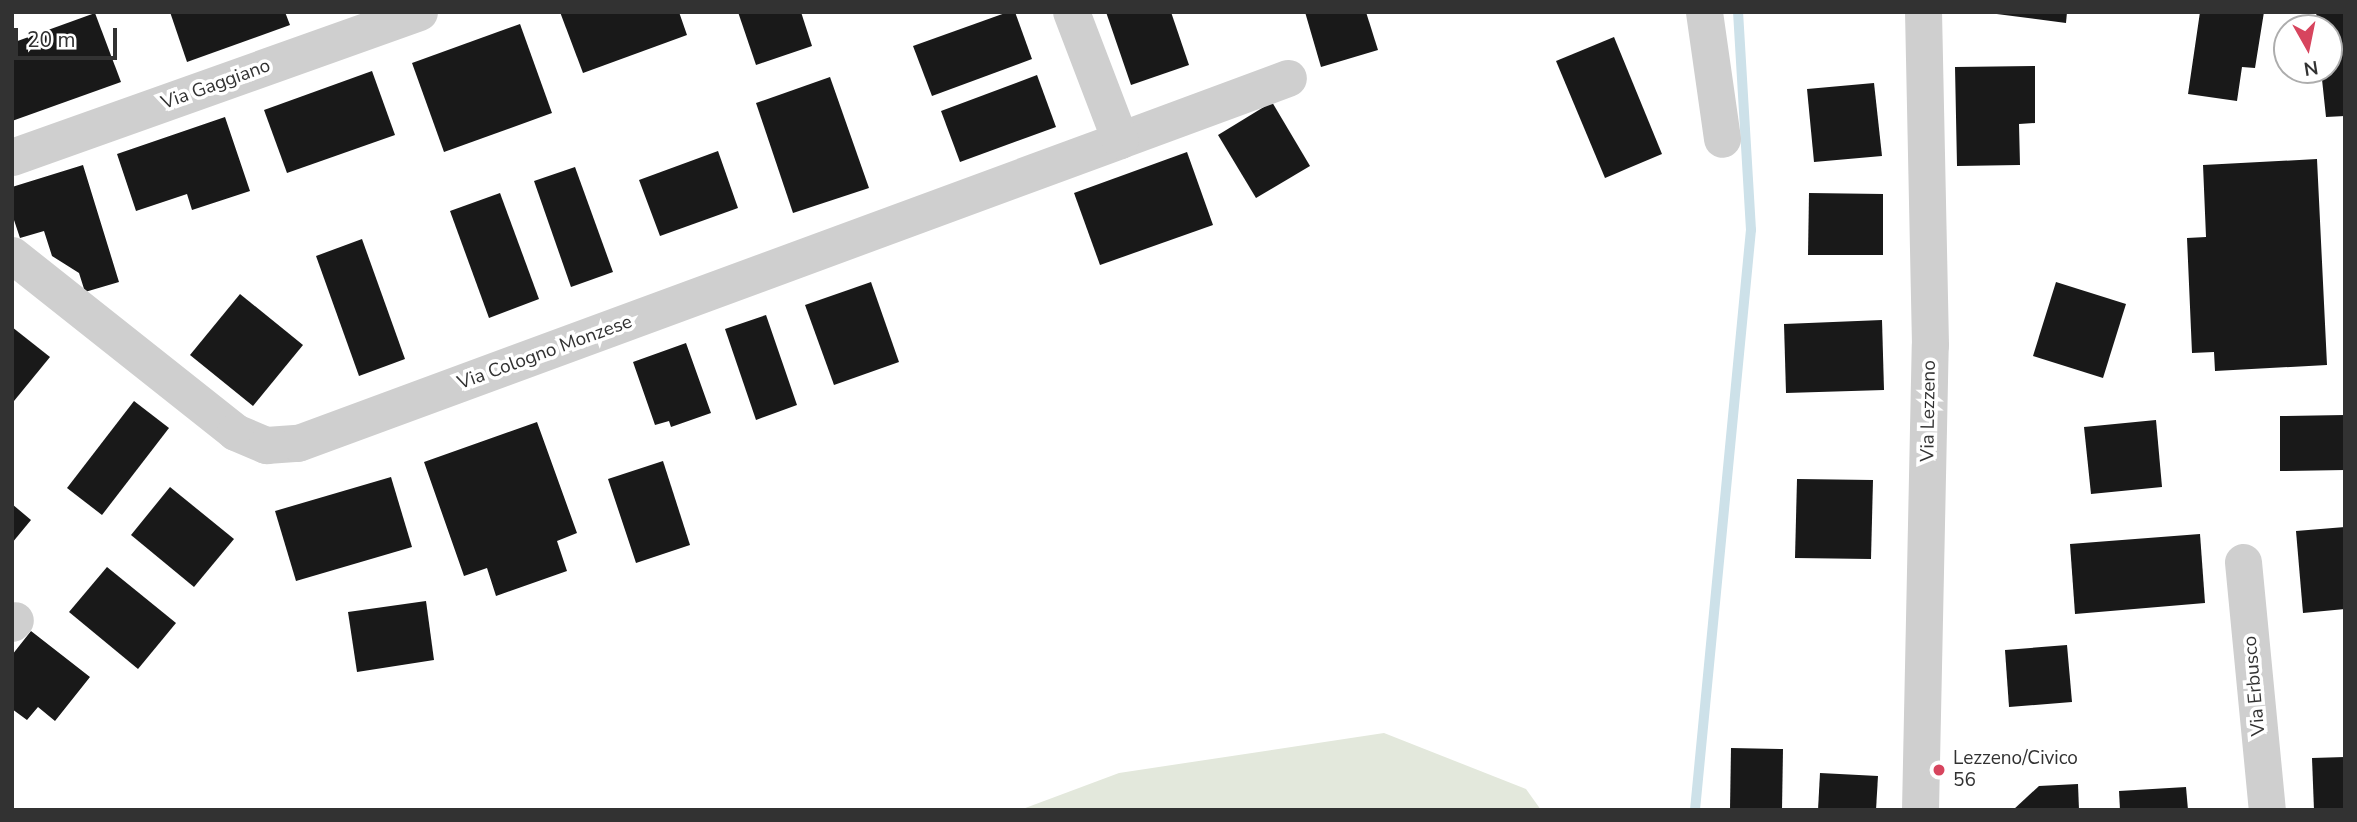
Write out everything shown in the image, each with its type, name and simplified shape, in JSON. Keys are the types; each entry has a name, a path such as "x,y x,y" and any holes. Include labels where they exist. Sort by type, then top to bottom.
{"street":[{"name":"Via Gaggiano","path":"12,157 419,12"},
{"path":"1071,12 1121,140"},
{"path":"1704,12 1721,139"},
{"name":"Via Lezzeno","path":"1920,810 1930,345 1923,12"},
{"name":"Via Cologno Monzese","path":"12,255 235,432 258,443 287,445 1288,78"},
{"name":"Via Erbusco","path":"2243,562 2267,810"}],"shaded area":[{"path":"1384,733 1526,789 1541,810 1020,810 1119,773"}],"building":[{"path":"170,12 285,12 290,25 187,62"},
{"path":"560,12 679,12 687,35 583,73"},
{"path":"738,12 801,12 812,46 756,65"},
{"path":"1008,12 1015,12 1032,59 932,96 913,46"},
{"path":"1106,12 1171,12 1189,65 1131,85"},
{"path":"1305,12 1366,12 1378,50 1321,67"},
{"path":"1981,12 2067,12 2066,23"},
{"path":"2200,12 2264,12 2255,68 2242,67 2237,101 2188,94"},
{"path":"2345,12 2345,116 2326,117 2322,84 2343,84 2343,14 2316,14"},
{"path":"95,13 121,82 12,121 12,43"},
{"path":"520,24 552,113 444,152 412,63"},
{"path":"1614,37 1662,154 1605,178 1556,61"},
{"path":"2035,66 2035,123 2019,124 2020,165 1957,166 1955,67"},
{"path":"372,71 395,135 287,173 264,110"},
{"path":"1037,75 1056,127 960,162 941,111"},
{"path":"830,77 869,188 793,213 756,103"},
{"path":"1874,83 1882,156 1814,162 1807,89"},
{"path":"1272,102 1310,166 1256,198 1218,135"},
{"path":"225,117 250,191 192,210 187,194 136,211 117,154"},
{"path":"718,151 738,208 660,236 639,180"},
{"path":"1187,152 1213,225 1100,265 1074,193"},
{"path":"2317,159 2327,365 2215,371 2214,352 2192,353 2187,238 2206,237 2203,165"},
{"path":"83,165 119,282 85,292 79,273 52,256 44,231 20,238 12,214 12,187"},
{"path":"575,167 613,272 571,287 534,181"},
{"path":"500,193 539,299 489,318 450,211"},
{"path":"1809,193 1883,194 1883,255 1808,255"},
{"path":"362,239 405,359 359,376 316,256"},
{"path":"871,282 899,362 834,385 805,305"},
{"path":"2056,282 2126,304 2103,378 2033,356"},
{"path":"240,294 303,345 253,406 190,355"},
{"path":"766,315 797,405 756,420 725,329"},
{"path":"1882,320 1884,390 1786,393 1784,324"},
{"path":"12,327 50,357 14,401 12,400"},
{"path":"686,343 711,413 671,427 669,421 655,425 633,362"},
{"path":"134,401 169,428 102,515 67,488"},
{"path":"2345,415 2345,470 2280,471 2280,416"},
{"path":"2156,420 2162,487 2091,494 2084,427"},
{"path":"537,422 577,533 557,541 567,571 496,596 487,568 464,576 424,462"},
{"path":"663,461 690,545 636,563 608,479"},
{"path":"391,477 412,547 296,581 275,511"},
{"path":"1797,479 1873,480 1871,559 1795,558"},
{"path":"170,487 234,539 194,587 131,535"},
{"path":"12,504 31,520 12,543"},
{"path":"2345,527 2345,609 2303,613 2296,531"},
{"path":"2200,534 2205,603 2075,614 2070,544"},
{"path":"107,567 176,623 138,669 69,612"},
{"path":"426,601 434,660 357,672 348,612"},
{"path":"31,631 90,677 55,721 38,707 27,720 12,709 12,655"},
{"path":"2067,645 2072,702 2009,707 2005,650"},
{"path":"1731,748 1783,749 1782,810 1730,810"},
{"path":"2345,757 2345,810 2314,810 2312,758"},
{"path":"1820,773 1878,776 1876,810 1818,810"},
{"path":"2078,784 2079,810 2013,810 2039,786"},
{"path":"2186,787 2188,810 2120,810 2119,791"}],"waterway":[{"path":"1695,810 1751,230 1738,12"}],"place":[{"name":"Lezzeno/Civico 56","path":"1939,770"}]}
